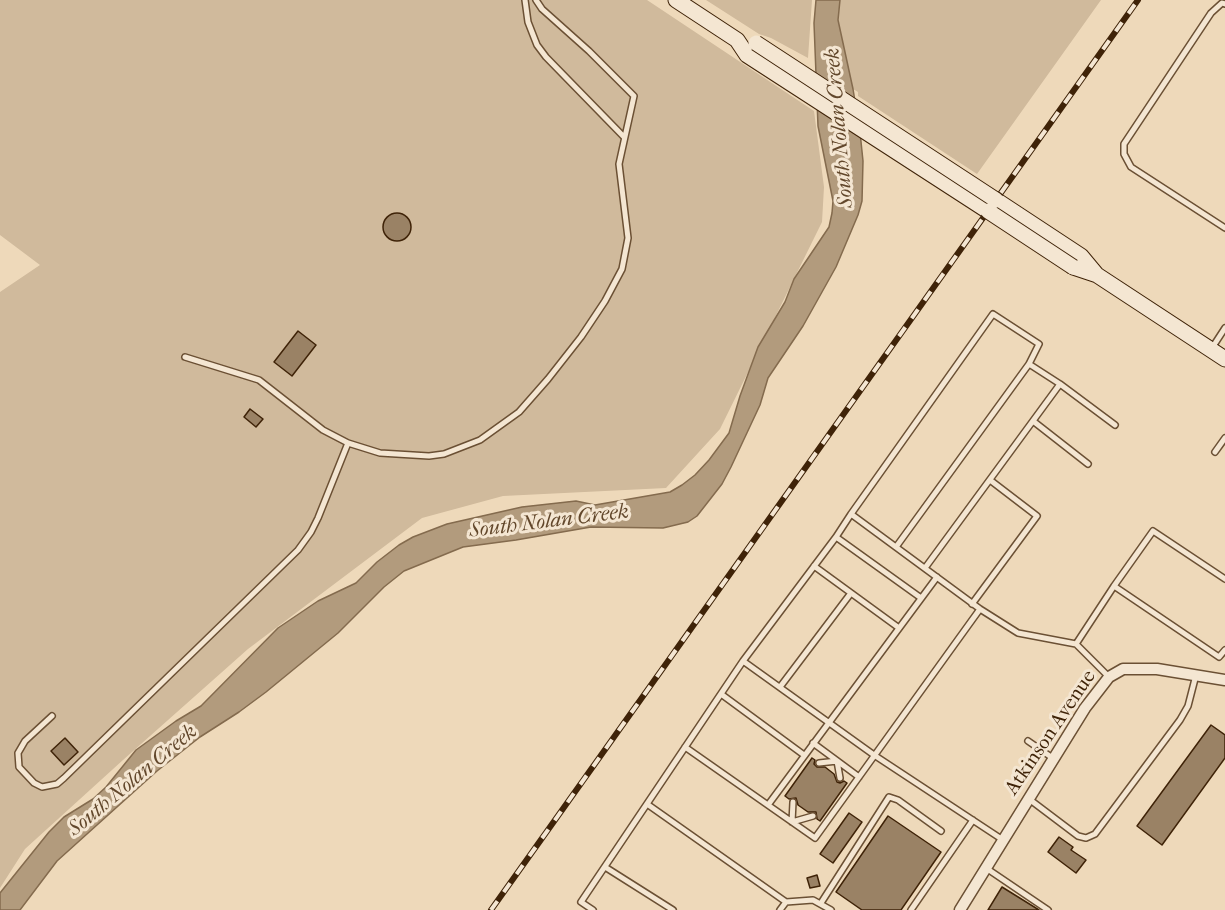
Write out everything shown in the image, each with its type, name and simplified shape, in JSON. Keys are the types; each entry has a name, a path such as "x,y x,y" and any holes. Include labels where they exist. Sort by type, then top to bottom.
{"main road":[{"path":"676,0 1225,359"}],"street":[{"name":"Atkinson Avenue","path":"960,910 1085,708 1108,677 1123,669 1157,669 1225,680"}],"lane":[{"path":"525,0 528,22 537,45 624,137"},
{"path":"185,357 259,380 313,424 334,437 372,451 395,455 429,456 466,447 494,431 519,412 581,338 622,269 628,238 619,170 634,96 542,9 536,0"},
{"path":"1225,4 1222,3 1211,13 1124,144 1124,154 1131,167 1225,228"},
{"path":"593,910 581,902 685,747 743,661 836,537 993,314 1040,344 1029,364 896,547"},
{"path":"1211,350 1225,328"},
{"path":"1029,364 1115,425"},
{"path":"925,568 1060,384"},
{"path":"1033,421 1088,464"},
{"path":"1215,452 1225,438"},
{"path":"52,716 25,741 18,753 20,767 34,783 42,787 57,784 64,778 298,550 318,518 348,443"},
{"path":"972,604 1037,516 990,480"},
{"path":"852,514 972,604 1018,633 1076,644 1108,677"},
{"path":"1076,644 1153,531 1225,579"},
{"path":"836,537 921,598"},
{"path":"814,566 899,628"},
{"path":"768,805 937,577"},
{"path":"1114,586 1219,657 1225,650"},
{"path":"780,687 851,593"},
{"path":"685,747 815,838 980,609"},
{"path":"743,661 874,755 1003,840"},
{"path":"1029,799 1078,836 1086,838 1095,834 1180,720 1188,706 1196,675"},
{"path":"721,694 804,755"},
{"path":"1028,741 1054,759"},
{"path":"813,743 859,777"},
{"path":"819,763 837,761"},
{"path":"837,761 840,778"},
{"path":"821,903 889,797 898,800 941,831"},
{"path":"792,822 793,802"},
{"path":"647,804 786,902 813,900 831,910"},
{"path":"792,822 813,816"},
{"path":"911,910 973,820"},
{"path":"605,867 672,910"},
{"path":"986,868 1048,910"},
{"path":"780,910 786,902"}],"shaded area":[{"path":"0,0 647,0 814,111 824,187 822,222 720,429 666,488 503,496 422,518 248,649 25,849 0,888 0,292 40,265 0,235"},
{"path":"706,0 812,0 808,58 759,34"},
{"path":"840,0 1101,0 977,174 858,96 858,92 853,89 841,39 838,20"}],"water":[{"name":"South Nolan Creek","path":"816,0 840,0 838,20 860,132 863,161 862,201 836,267 803,326 768,378 760,405 722,484 697,516 688,522 663,528 591,527 463,547 404,571 384,587 338,633 266,692 200,737 157,771 57,861 20,910 0,910 0,893 49,832 64,817 93,799 106,787 136,750 201,706 278,628 318,601 356,583 377,562 399,545 447,524 522,507 576,501 595,505 670,492 695,475 709,460 729,433 758,347 785,302 794,279 829,227 833,201 818,126 814,23"}],"building":[{"path":"397,213 407,217 411,227 407,237 397,241 387,237 383,227 387,217"},
{"path":"298,331 316,345 292,376 274,362"},
{"path":"250,409 263,419 256,427 244,417"},
{"path":"1211,725 1225,735 1225,758 1162,845 1137,826"},
{"path":"65,738 78,752 64,765 51,751"},
{"path":"812,758 817,767 825,767 834,774 837,782 847,783 820,821 817,819 816,812 808,812 798,805 796,798 789,799 785,796"},
{"path":"849,813 862,822 833,863 820,854"},
{"path":"888,816 941,852 901,910 862,910 836,892"},
{"path":"1059,837 1073,847 1071,850 1086,860 1076,873 1048,852"},
{"path":"817,875 820,886 810,888 807,878"},
{"path":"1002,887 1039,910 988,910"}],"railway":[{"path":"491,910 1138,0"}]}
